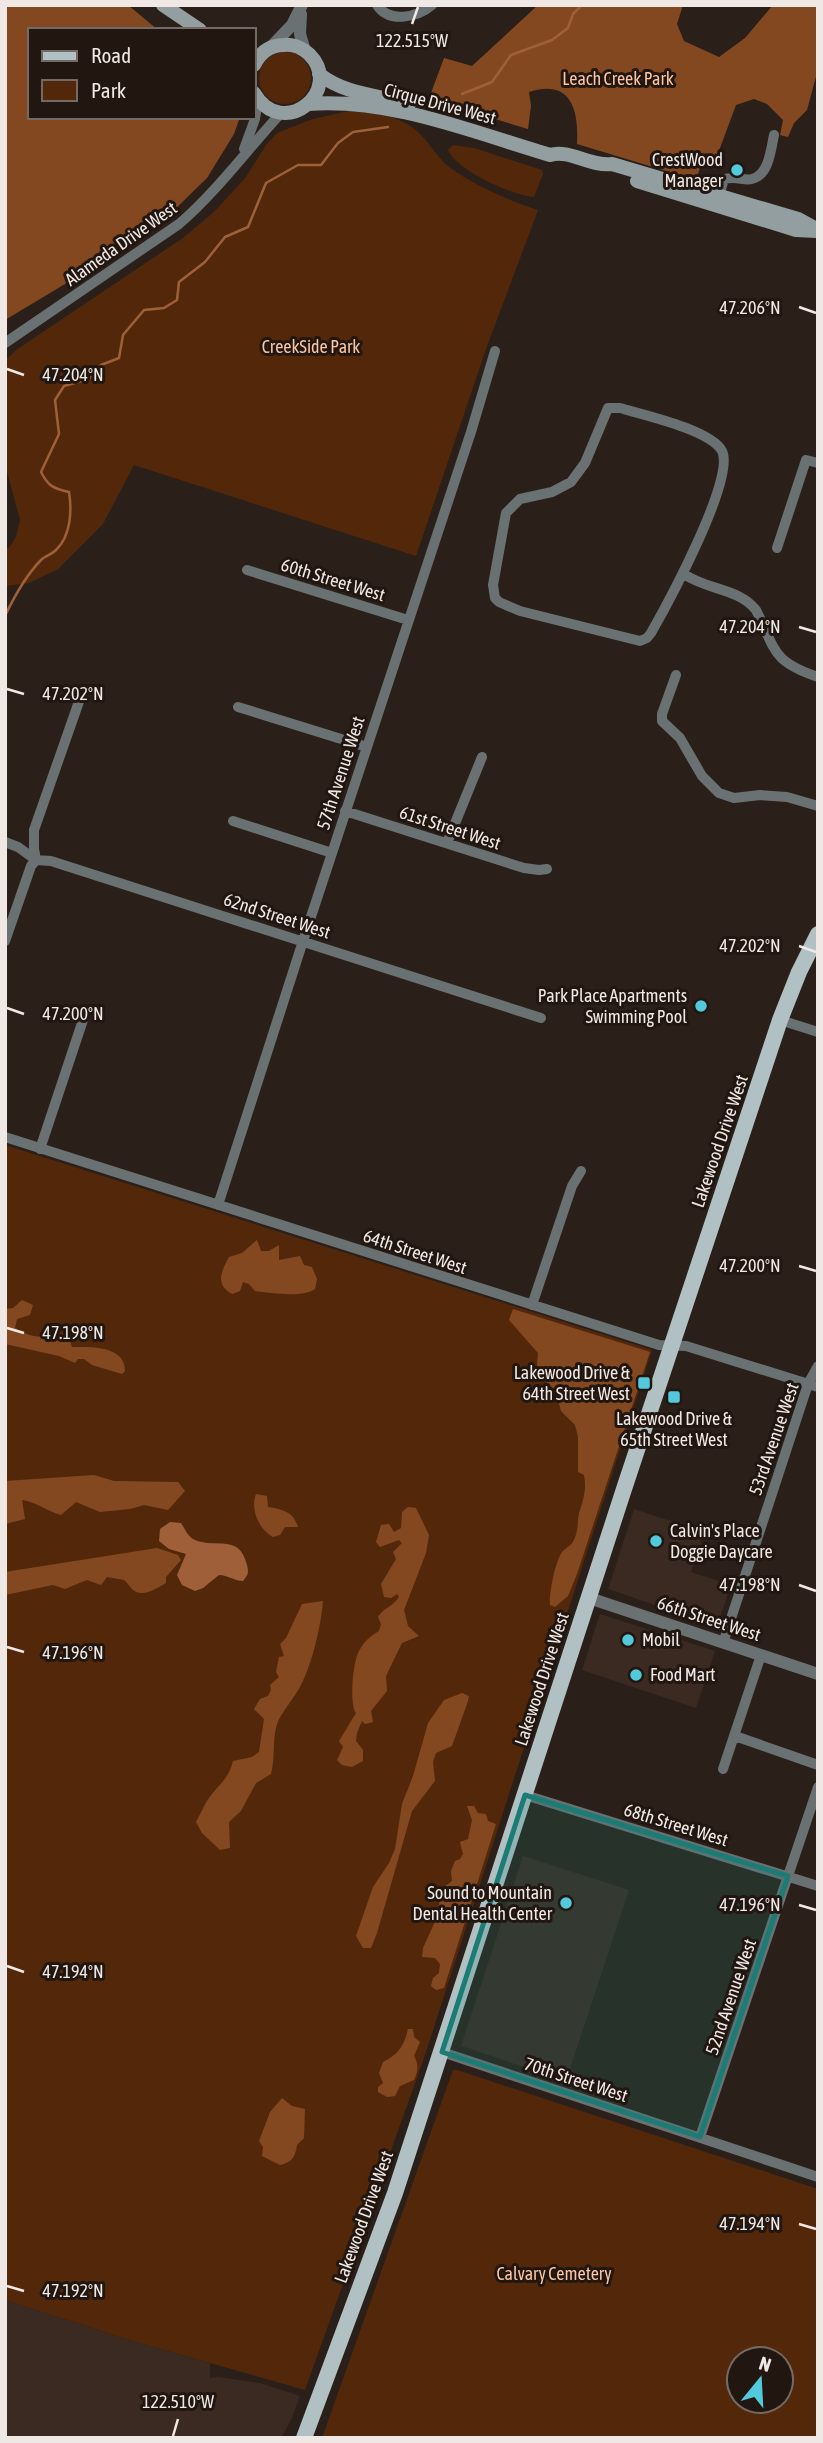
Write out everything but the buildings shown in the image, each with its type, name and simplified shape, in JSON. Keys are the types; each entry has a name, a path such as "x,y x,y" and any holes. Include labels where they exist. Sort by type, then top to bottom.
{"main road":[{"path":"150,5 183,28"},
{"path":"163,5 197,28"},
{"path":"264,49 288,44 312,57 319,74 317,92 308,104"},
{"name":"Cirque Drive West","path":"319,74 346,90 407,103 554,146 559,153"},
{"path":"256,96 268,109 281,113"},
{"name":"Cirque Drive West","path":"281,113 299,110 308,104 375,106 426,118 550,155 559,153 602,166 612,164 718,201 798,219 818,231"},
{"name":"Lakewood Drive West","path":"304,2438 395,2193 780,1020 818,933"}],"street":[{"path":"379,8 393,15 408,17 422,13 432,5"},
{"path":"264,49 284,36 302,8"},
{"path":"302,8 300,34 305,51"},
{"name":"Alameda Drive West","path":"241,156 256,119 256,96"},
{"name":"Alameda Drive West","path":"5,343 178,224 199,206 281,113"},
{"path":"718,201 724,179 734,177 751,180 761,175 767,165 774,135"},
{"name":"57th Avenue West","path":"218,1205 471,432 495,351"},
{"path":"608,408 620,408 699,433 722,451 724,460 721,476 684,574 651,633 645,640 636,641 556,621 504,604 495,598 493,585 506,513 520,499 552,492 571,482 585,463 608,408"},
{"path":"777,548 806,460 818,463"},
{"name":"60th Street West","path":"247,570 408,620"},
{"path":"684,574 698,583 751,603 778,656 796,669 818,677"},
{"path":"676,675 662,721 680,738 702,776 713,789 734,798 760,795 787,797 818,806"},
{"path":"5,941 36,860 34,830 82,693"},
{"path":"238,707 367,747"},
{"path":"447,843 482,757"},
{"name":"61st Street West","path":"345,811 524,868 547,869"},
{"path":"233,821 332,853"},
{"name":"62nd Street West","path":"5,842 18,847 36,860 51,861 541,1018"},
{"path":"40,1149 86,1012"},
{"path":"780,1020 818,1032"},
{"name":"64th Street West","path":"5,1137 659,1345 686,1346 813,1386"},
{"path":"532,1305 572,1186 581,1171"},
{"name":"53rd Avenue West","path":"723,1643 818,1366"},
{"name":"66th Street West","path":"589,1598 818,1674"},
{"path":"723,1769 761,1655"},
{"path":"735,1736 818,1765"},
{"name":"52nd Avenue West","path":"700,2137 818,1787"},
{"name":"68th Street West","path":"525,1795 818,1886"},
{"name":"70th Street West","path":"442,2052 818,2177"}],"highlighted area":[{"path":"525,1795 788,1876 700,2137 442,2052"}],"shaded area":[{"path":"634,1509 704,1532 691,1572 731,1585 717,1626 608,1589"},
{"path":"170,1522 181,1523 195,1540 233,1545 239,1549 248,1568 245,1579 240,1581 219,1575 195,1591 182,1585 177,1575 186,1554 169,1549 159,1541 160,1529"},
{"path":"600,1614 715,1651 696,1708 582,1670"},
{"path":"523,1856 629,1890 566,2081 461,2046"},
{"path":"5,2300 210,2363 210,2378 260,2383 300,2396 292,2418 281,2438 5,2438"}],"green space":[{"path":"5,5 128,5 156,28 28,28 28,119 239,119 234,134 207,178 165,219 85,272 5,320"},
{"name":"Leach Creek Park","path":"538,5 683,5 677,24 684,41 719,57 745,38 773,5 818,5 818,69 807,110 794,123 788,137 780,135 783,120 767,104 754,99 736,105 717,156 705,153 696,180 577,144 574,108 563,93 554,90 529,92 531,106 528,129 443,103 431,93 444,58 472,66"},
{"path":"285,52 295,54 303,60 309,68 309,88 303,96 295,102 285,104 275,102 267,96 261,88 259,78 261,68 267,60 275,54"},
{"name":"CreekSide Park","path":"349,111 378,114 405,123 420,134 445,163 459,174 492,192 538,210 486,349 416,556 134,465 103,524 58,569 29,583 5,586 5,549 10,547 16,537 20,520 5,464 5,361 16,350 183,238 214,212 246,177 277,133 313,119"},
{"path":"453,145 474,148 542,170 534,197 499,187 473,174 453,158 448,150"},
{"path":"5,1145 652,1350 423,2061 305,2390 136,2342 5,2300"},
{"path":"257,1240 261,1251 269,1251 279,1245 279,1260 300,1256 304,1265 312,1267 317,1279 315,1289 295,1294 269,1293 255,1291 243,1282 240,1291 232,1294 227,1290 221,1277 229,1257 242,1253"},
{"path":"22,1300 33,1305 30,1315 17,1319 15,1328 37,1336 68,1334 72,1347 113,1352 119,1356 125,1371 122,1374 92,1365 84,1359 78,1359 75,1363 59,1356 5,1344 5,1309 13,1308"},
{"path":"513,1309 650,1352 577,1574 568,1596 555,1607 550,1605 553,1577 560,1555 576,1536 585,1480 584,1475 578,1472 578,1437 575,1425 561,1411 556,1391 543,1379 537,1365 538,1353 509,1320"},
{"path":"94,1475 114,1481 178,1482 185,1491 168,1510 144,1505 100,1512 76,1502 61,1515 22,1500 25,1519 5,1524 5,1481"},
{"path":"256,1494 267,1496 268,1507 287,1512 298,1527 285,1527 280,1535 273,1537 268,1534 255,1513"},
{"path":"408,1507 416,1508 429,1535 426,1553 404,1610 408,1626 419,1636 402,1643 386,1676 387,1691 371,1711 373,1722 365,1724 362,1721 356,1741 363,1750 363,1761 352,1767 342,1765 337,1760 343,1747 339,1741 356,1713 352,1693 357,1656 365,1642 379,1631 380,1614 399,1597 397,1594 391,1598 384,1597 381,1584 396,1559 393,1552 402,1543 399,1540 380,1547 376,1542 381,1525 389,1524 394,1532 401,1528 402,1512"},
{"path":"157,1548 178,1555 181,1560 166,1577 166,1583 149,1592 136,1592 124,1580 107,1577 101,1585 87,1580 65,1589 53,1585 5,1595 5,1572"},
{"path":"323,1601 318,1633 308,1668 277,1726 271,1774 256,1783 241,1811 229,1822 230,1848 220,1850 202,1833 196,1822 233,1761 252,1757 259,1752 264,1719 254,1709 260,1699 268,1696 270,1685 279,1677 276,1672 279,1657 284,1656 280,1644 286,1638 302,1604"},
{"path":"462,1693 469,1696 452,1746 436,1753 433,1762 435,1781 412,1811 377,1933 371,1948 363,1948 356,1936 373,1887 395,1849 402,1804 428,1723 444,1700"},
{"path":"467,1806 474,1806 478,1813 486,1814 488,1821 496,1824 444,1988 436,1990 431,1986 433,1978 439,1973 440,1964 435,1958 422,1957 423,1948 438,1915 440,1895 443,1888 452,1881 451,1871 455,1861 463,1854 460,1842 468,1839 472,1820"},
{"path":"408,2029 413,2029 414,2037 420,2042 414,2056 416,2074 414,2080 400,2086 395,2096 387,2097 378,2092 378,2087 383,2083 379,2073 383,2062 400,2049"},
{"name":"Calvary Cemetery","path":"453,2070 818,2189 818,2438 322,2438"},
{"path":"282,2098 292,2106 305,2109 304,2138 297,2145 293,2158 280,2165 262,2156 263,2147 259,2141 270,2112"}],"waterway":[{"path":"462,94 492,82 511,55 552,40 568,28 573,14 582,5"},
{"path":"5,616 31,572 42,559 56,550 65,538 70,515 69,492 52,486 41,472 59,434 55,400 64,386 89,379 101,365 119,358 123,335 144,310 164,308 177,300 179,282 205,262 225,237 248,227 266,183 298,165 321,165 338,143 353,132 388,127"}],"place":[{"name":"CrestWood Manager","path":"737,170"},
{"name":"Park Place Apartments Swimming Pool","path":"701,1006"},
{"name":"Lakewood Drive & 64th Street West","path":"644,1383"},
{"name":"Lakewood Drive & 65th Street West","path":"674,1397"},
{"name":"Calvin's Place Doggie Daycare","path":"656,1541"},
{"name":"Mobil","path":"628,1640"},
{"name":"Food Mart","path":"636,1675"},
{"name":"Sound to Mountain Dental Health Center","path":"566,1903"}]}
